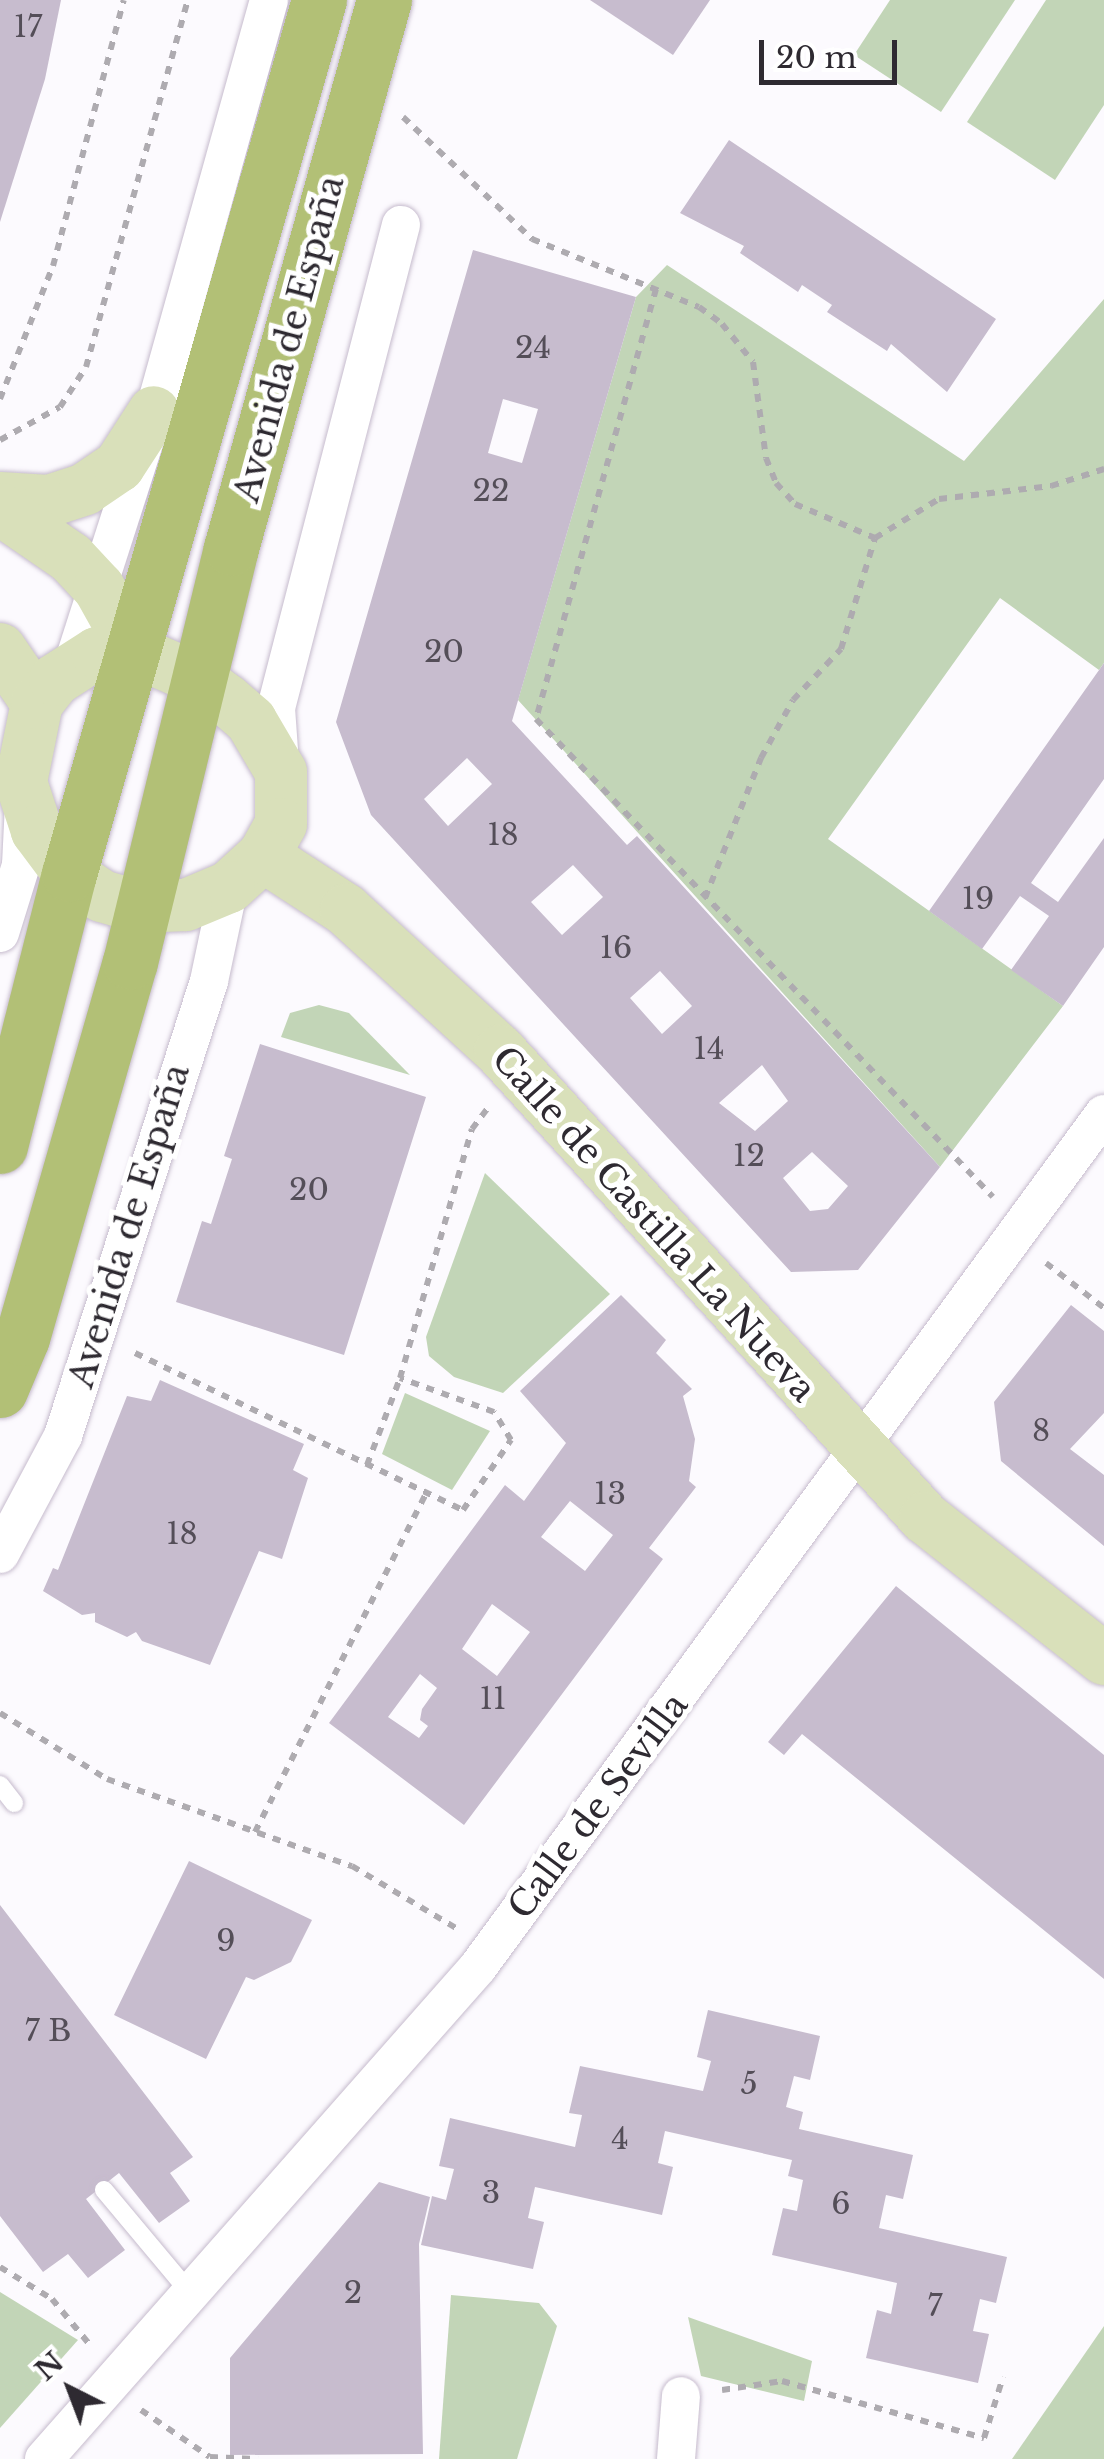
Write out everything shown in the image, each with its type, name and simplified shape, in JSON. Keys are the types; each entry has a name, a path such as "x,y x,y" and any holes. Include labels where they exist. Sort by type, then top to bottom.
{"main road":[{"name":"Avenida de España","path":"0,1146 68,874 319,0"},
{"name":"Avenida de España","path":"0,1390 22,1338 130,962 140,906 198,679 360,73 384,0"}],"street":[{"path":"74,664 154,412 268,0"},
{"path":"21,782 38,831 68,874 102,896 140,906 186,905 246,871 281,824 276,708 401,225"},
{"path":"0,498 49,501 85,489 120,466 154,412"},
{"path":"0,509 70,558 99,588 134,651"},
{"path":"0,648 37,703"},
{"path":"0,933 22,866 21,782 37,703 74,664 97,653 134,651 198,679 251,721 281,772"},
{"name":"Calle de Castilla La Nueva","path":"246,871 346,910 516,1069 925,1518 1104,1660"},
{"name":"Avenida de España","path":"0,1554 63,1436 246,871"},
{"name":"Calle de Sevilla","path":"44,2459 492,1948 862,1452 907,1376 1104,1114"},
{"path":"676,2459 681,2396"}],"lane":[{"path":"0,1785 14,1803"},
{"path":"104,2190 190,2293"}],"path":[{"path":"0,399 53,266 124,0"},
{"path":"0,440 60,406 86,367 188,0"},
{"path":"360,73 460,176 532,239 711,314 753,362 766,458 776,483 796,504 875,538"},
{"path":"656,289 536,719 1019,1231 1104,1308"},
{"path":"705,898 761,758 793,700 841,649 875,538 939,498 1050,486 1104,469"},
{"path":"366,1465 400,1378 472,1129 516,1069"},
{"path":"102,1314 141,1361 463,1510 511,1440 494,1412 400,1378"},
{"path":"255,1832 426,1493"},
{"path":"0,1713 107,1779 352,1866 492,1948"},
{"path":"0,2266 52,2299 111,2382 210,2457 258,2459"},
{"path":"681,2396 782,2382 984,2438 1003,2377"}],"green space":[{"path":"890,0 1015,0 941,112 854,55"},
{"path":"1046,0 1104,0 1104,105 1055,180 967,122"},
{"path":"667,265 964,461 1104,299 1104,663 1099,670 1000,598 828,839 1063,1006 940,1167 518,700 636,297"},
{"path":"319,1005 349,1013 410,1075 281,1037 290,1013"},
{"path":"485,1173 610,1294 503,1393 454,1377 429,1356 426,1337"},
{"path":"405,1393 490,1431 452,1490 382,1454"},
{"path":"0,2292 78,2340 0,2428"},
{"path":"451,2295 539,2303 557,2326 517,2459 439,2459"},
{"path":"688,2317 812,2361 804,2401 701,2376"},
{"path":"1104,2326 1104,2459 1012,2459"}],"building":[{"path":"0,0 61,0 45,79 0,222"},
{"path":"590,0 710,0 673,55"},
{"path":"729,140 996,319 947,392 891,344 887,351 827,312 832,305 802,285 798,292 740,253 744,246 680,213"},
{"path":"473,250 636,297 512,721 627,845 637,836 940,1167 858,1270 791,1272 371,815 336,722","holes":["503,399 538,409 522,463 488,453","467,758 492,784 448,826 424,799","573,865 603,897 562,935 531,902","660,971 692,1006 662,1034 630,998","762,1065 788,1101 755,1131 719,1103","812,1152 848,1186 828,1209 810,1211 783,1178"]},
{"path":"1104,663 1104,779 1031,883 1058,902 1104,838 1104,947 1063,1006 1011,970 1049,916 1020,896 982,949 929,911"},
{"path":"260,1044 426,1097 344,1355 176,1302 202,1221 211,1224 232,1159 224,1156"},
{"path":"621,1295 666,1340 656,1353 692,1389 683,1396 695,1439 689,1481 696,1487 649,1548 663,1559 464,1825 329,1723 505,1485 524,1501 566,1443 520,1391","holes":["570,1501 613,1535 585,1571 541,1537","492,1604 530,1632 497,1676 462,1649","420,1674 437,1688 422,1709 420,1720 428,1726 419,1738 388,1717"]},
{"path":"1071,1305 1104,1331 1104,1413 1070,1449 1104,1475 1104,1546 1001,1461 994,1402"},
{"path":"160,1380 304,1444 293,1470 308,1478 282,1559 259,1551 210,1665 142,1641 136,1632 127,1637 95,1622 95,1613 82,1615 43,1591 53,1568 58,1570 127,1396 151,1401"},
{"path":"896,1586 1104,1755 1104,1979 802,1734 784,1755 768,1742"},
{"path":"189,1861 312,1920 291,1962 254,1980 246,1977 206,2059 114,2015"},
{"path":"0,1905 193,2157 170,2173 190,2201 159,2223 119,2173 86,2199 125,2250 88,2278 68,2254 43,2272 0,2216"},
{"path":"708,2010 820,2036 810,2080 794,2076 786,2107 803,2112 799,2129 913,2155 903,2199 886,2195 879,2228 1007,2257 996,2303 980,2299 973,2331 989,2334 978,2383 866,2358 877,2310 891,2314 897,2283 772,2255 783,2208 797,2211 803,2180 788,2176 792,2160 665,2131 658,2163 673,2167 662,2215 535,2187 528,2218 544,2222 533,2269 421,2245 432,2196 446,2200 454,2169 439,2166 450,2118 575,2147 582,2115 569,2113 580,2066 703,2091 711,2061 697,2057"},
{"path":"379,2182 430,2197 419,2244 423,2454 230,2455 230,2358"}]}
